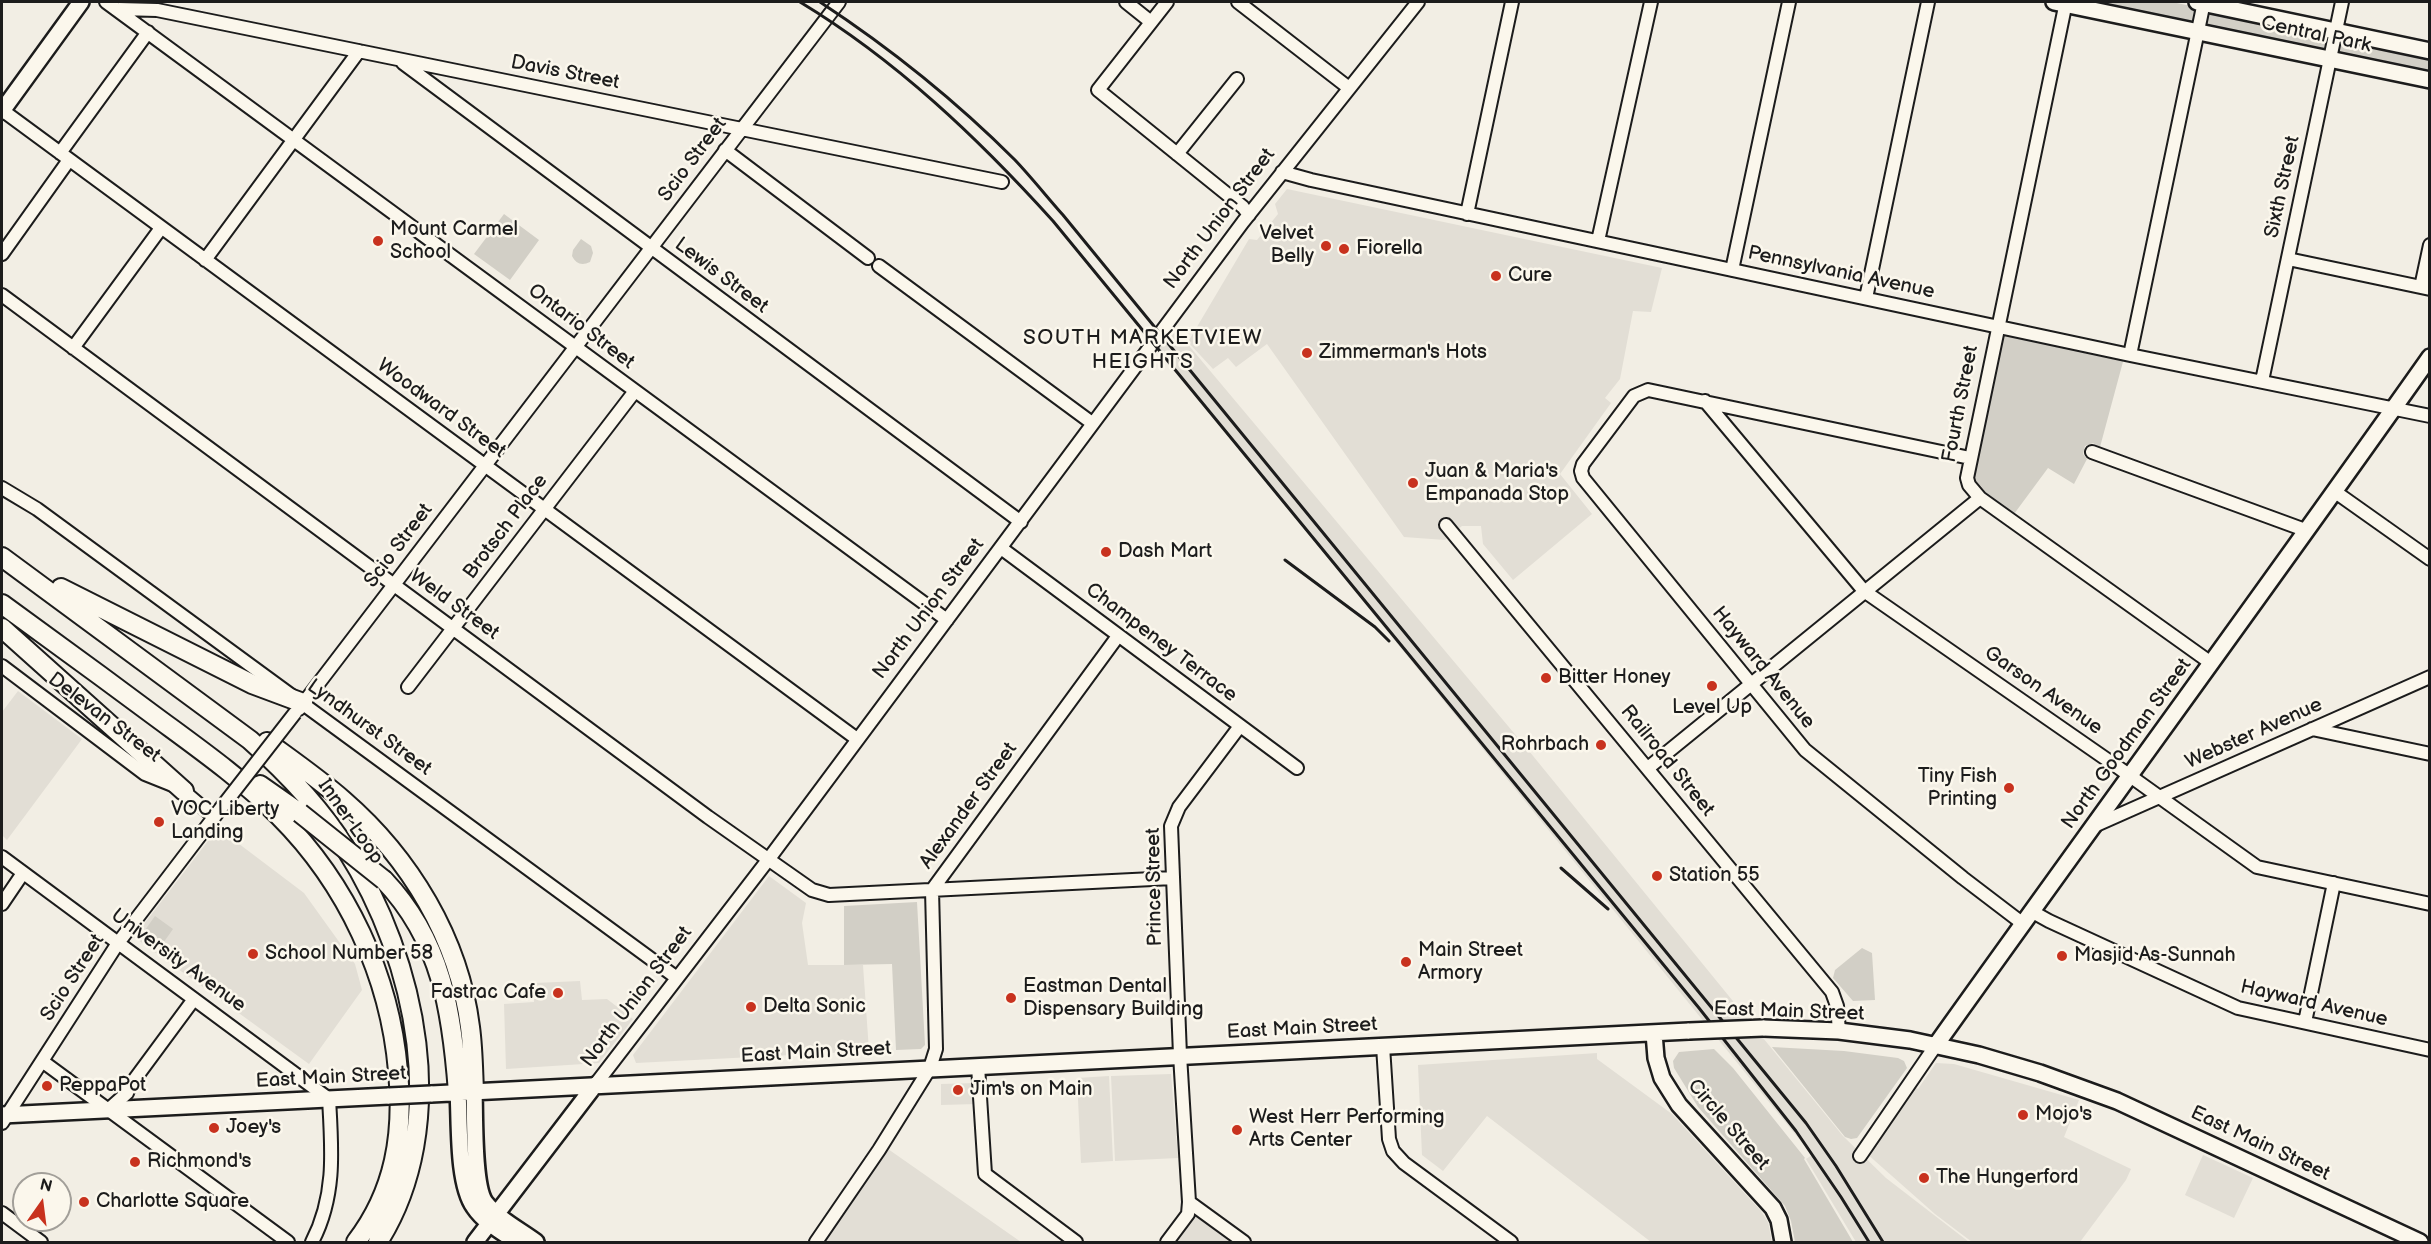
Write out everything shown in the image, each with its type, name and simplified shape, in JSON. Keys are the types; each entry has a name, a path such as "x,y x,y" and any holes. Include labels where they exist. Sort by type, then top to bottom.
{"highway":[{"path":"2,556 125,622 299,708"},
{"name":"Inner Loop","path":"2,556 243,734 290,778 337,835 356,866 380,915 393,949 408,1001 417,1057 416,1136 409,1175 395,1214 378,1242"},
{"path":"2,604 238,779 291,828 335,885 368,949 386,1000 394,1035 399,1082 400,1122 397,1150 388,1185 372,1220 356,1242"},
{"path":"2,628 184,791"},
{"path":"118,642 240,722 328,787 366,822 398,857 422,892 440,927 453,960 470,1027 466,1092"},
{"path":"136,702 224,759 300,813 384,880 412,913 439,970 466,1092"}],"main road":[{"path":"2,111 81,2"},
{"name":"Central Park","path":"2061,2 2430,80"},
{"name":"Central Park","path":"2202,2 2430,51"},
{"name":"North Goodman Street","path":"1936,1045 2430,357"},
{"name":"East Main Street","path":"3,1118 108,1110 1180,1055 1763,1028 1839,1031 1936,1045 2040,1073 2106,1097 2420,1242"},
{"name":"Circle Street","path":"1654,1033 1656,1058 1662,1078 1679,1105 1765,1198 1779,1220 1783,1241"},
{"name":"North Union Street","path":"475,1242 596,1085"},
{"path":"466,1092 465,1190 473,1207 536,1242"},
{"path":"494,1218 517,1242"}],"street":[{"name":"Ontario Street","path":"106,2 119,9 947,620"},
{"name":"Scio Street","path":"3,1118 118,943 839,2"},
{"path":"1126,2 1151,22"},
{"path":"1167,2 1098,90 1243,207 1249,215"},
{"path":"1238,2 1349,88"},
{"name":"North Union Street","path":"596,1085 768,860 1249,215 1418,2"},
{"path":"1467,214 1512,2"},
{"path":"1598,241 1651,2"},
{"path":"1732,270 1790,2"},
{"path":"1866,298 1928,2"},
{"name":"Fourth Street","path":"1980,498 1969,485 1967,478 1970,458 2061,2"},
{"path":"2130,355 2198,32 2202,2"},
{"name":"Sixth Street","path":"2262,381 2342,2"},
{"name":"Davis Street","path":"119,9 157,10 1002,182"},
{"path":"2,254 64,156 148,32"},
{"path":"205,260 359,51"},
{"name":"Lewis Street","path":"399,60 1021,522"},
{"path":"1177,154 1237,79"},
{"name":"Woodward Street","path":"2,111 857,739"},
{"path":"725,150 868,258"},
{"name":"Pennsylvania Avenue","path":"1282,172 1467,214 2130,355 2430,416"},
{"path":"73,348 161,228"},
{"path":"2288,259 2425,288 2430,245"},
{"path":"879,266 1092,423"},
{"name":"Weld Street","path":"2,295 804,886 828,895 1173,878"},
{"name":"Brotsch Place","path":"408,687 635,391"},
{"name":"Hayward Avenue","path":"1705,401 1654,391 1639,392 1583,464 1581,474 1810,755 2026,917 2049,921 2238,1008 2430,1050"},
{"path":"1705,401 1970,458"},
{"name":"Garson Avenue","path":"1705,401 1864,591 2131,776 2257,867 2430,904"},
{"path":"2092,452 2305,530"},
{"name":"Lyndhurst Street","path":"2,488 37,509 299,708 677,978"},
{"path":"2334,491 2430,559"},
{"path":"1648,768 1980,498 2211,663"},
{"name":"Railroad Street","path":"1446,525 1832,992 1837,1006 1839,1031"},
{"name":"Champeney Terrace","path":"1001,548 1297,768"},
{"name":"Alexander Street","path":"816,1242 879,1150 930,1068 936,1049 932,890 1118,636"},
{"name":"Delevan Street","path":"2,666 145,774 184,791 216,815"},
{"name":"Webster Avenue","path":"2094,826 2430,677"},
{"name":"Prince Street","path":"1167,1242 1188,1214 1189,1202 1170,832 1174,814 1240,726"},
{"path":"2312,729 2430,754"},
{"name":"University Avenue","path":"2,857 329,1099"},
{"path":"2,904 23,873"},
{"path":"2305,1023 2334,883"},
{"path":"108,1110 127,1093 129,1087 194,999"},
{"name":"North Goodman Street","path":"1860,1156 1936,1045"},
{"path":"1383,1046 1391,1145 1404,1163 1511,1242"},
{"path":"42,1061 288,1242"},
{"path":"978,1066 985,1174 1076,1242"},
{"path":"312,1242 324,1214 331,1181 329,1099"},
{"path":"1189,1202 1244,1242"},
{"path":"2,1214 41,1242"}],"shaded area":[{"path":"2082,2 2172,2 2429,56 2429,75"},
{"path":"1287,189 1662,268 1651,312 1633,311 1620,379 1605,398 1611,403 1560,474 1592,514 1513,580 1483,544 1481,526 1462,526 1445,540 1404,537 1267,344 1236,367 1228,358 1213,369 1188,342 1249,239 1257,240 1278,214 1275,204"},
{"path":"504,214 539,240 510,280 474,254"},
{"path":"581,239 591,246 593,253 590,262 584,264 577,262 572,256 573,250"},
{"path":"1175,329 1529,751 1843,1136 1886,1178 1969,1242 1856,1242 1806,1159 1812,1155 1151,340"},
{"path":"2005,333 2124,358 2100,447 2093,443 2085,446 2083,454 2087,459 2074,484 2048,468 2014,514 1974,486 1971,477 2002,335"},
{"path":"18,691 82,739 7,840 2,835 2,712"},
{"name":"School Number 58","path":"218,828 304,893 355,964 362,990 309,1064 134,937"},
{"path":"769,876 806,903 802,923 808,965 863,965 869,1051 636,1063 633,1055"},
{"path":"917,902 925,1045 921,1049 896,1050 892,964 844,965 844,906"},
{"path":"155,916 173,929 161,946 143,933"},
{"path":"1862,948 1872,953 1875,1000 1853,1001 1833,978 1835,970"},
{"path":"580,981 582,1000 607,999 633,1019 599,1063 506,1069 504,1004 534,1002 535,983"},
{"path":"1772,1047 1844,1051 1898,1058 1904,1061 1907,1068 1857,1138 1851,1139 1845,1137"},
{"path":"1714,1049 1733,1068 1805,1158 1853,1242 1795,1242 1785,1206 1698,1107 1674,1068 1673,1061 1679,1052"},
{"path":"1597,1053 1597,1059 1672,1114 1761,1211 1768,1222 1772,1242 1651,1242 1487,1116 1443,1171 1422,1155 1418,1065"},
{"path":"1936,1063 1954,1064 2079,1100 2064,1137 2131,1169 2126,1180 2080,1242 1972,1242 1935,1214 1866,1153 1914,1086 1918,1089"},
{"path":"1171,1074 1178,1158 1115,1161 1111,1076"},
{"path":"1109,1076 1113,1161 1081,1163 1077,1078"},
{"path":"976,1083 977,1104 941,1105 941,1084"},
{"path":"888,1149 1021,1242 824,1242"},
{"path":"2203,1155 2253,1178 2234,1218 2185,1195"},
{"path":"1196,1217 1231,1242 1176,1242"}],"railway":[{"path":"800,2 869,49 934,102 995,160 1053,221 1699,1008 1796,1131 1869,1242"},
{"path":"820,2 872,38 946,96 1015,160 1063,215 1806,1123 1836,1166 1883,1242"},
{"path":"1285,560 1375,627 1389,641"},
{"path":"1561,868 1608,909"}],"place":[{"name":"Mount Carmel School","path":"378,241"},
{"name":"Velvet Belly","path":"1326,246"},
{"name":"Fiorella","path":"1344,249"},
{"name":"Cure","path":"1496,276"},
{"name":"Zimmerman's Hots","path":"1307,353"},
{"name":"Juan & Maria's Empanada Stop","path":"1413,483"},
{"name":"Dash Mart","path":"1106,552"},
{"name":"Bitter Honey","path":"1546,678"},
{"name":"Level Up","path":"1712,686"},
{"name":"Rohrbach","path":"1601,745"},
{"name":"Tiny Fish Printing","path":"2009,788"},
{"name":"VOC Liberty Landing","path":"159,822"},
{"name":"Station 55","path":"1657,876"},
{"name":"School Number 58","path":"253,954"},
{"name":"Masjid As-Sunnah","path":"2062,956"},
{"name":"Main Street Armory","path":"1406,962"},
{"name":"Fastrac Cafe","path":"558,993"},
{"name":"Eastman Dental Dispensary Building","path":"1011,998"},
{"name":"Delta Sonic","path":"751,1007"},
{"name":"PeppaPot","path":"47,1086"},
{"name":"Jim's on Main","path":"958,1090"},
{"name":"Mojo's","path":"2023,1115"},
{"name":"Joey's","path":"214,1128"},
{"name":"West Herr Performing Arts Center","path":"1237,1130"},
{"name":"Richmond's","path":"135,1162"},
{"name":"The Hungerford","path":"1924,1178"},
{"name":"Charlotte Square","path":"84,1202"}],"district":[{"name":"SOUTH MARKETVIEW HEIGHTS","path":"1143,351"}]}
